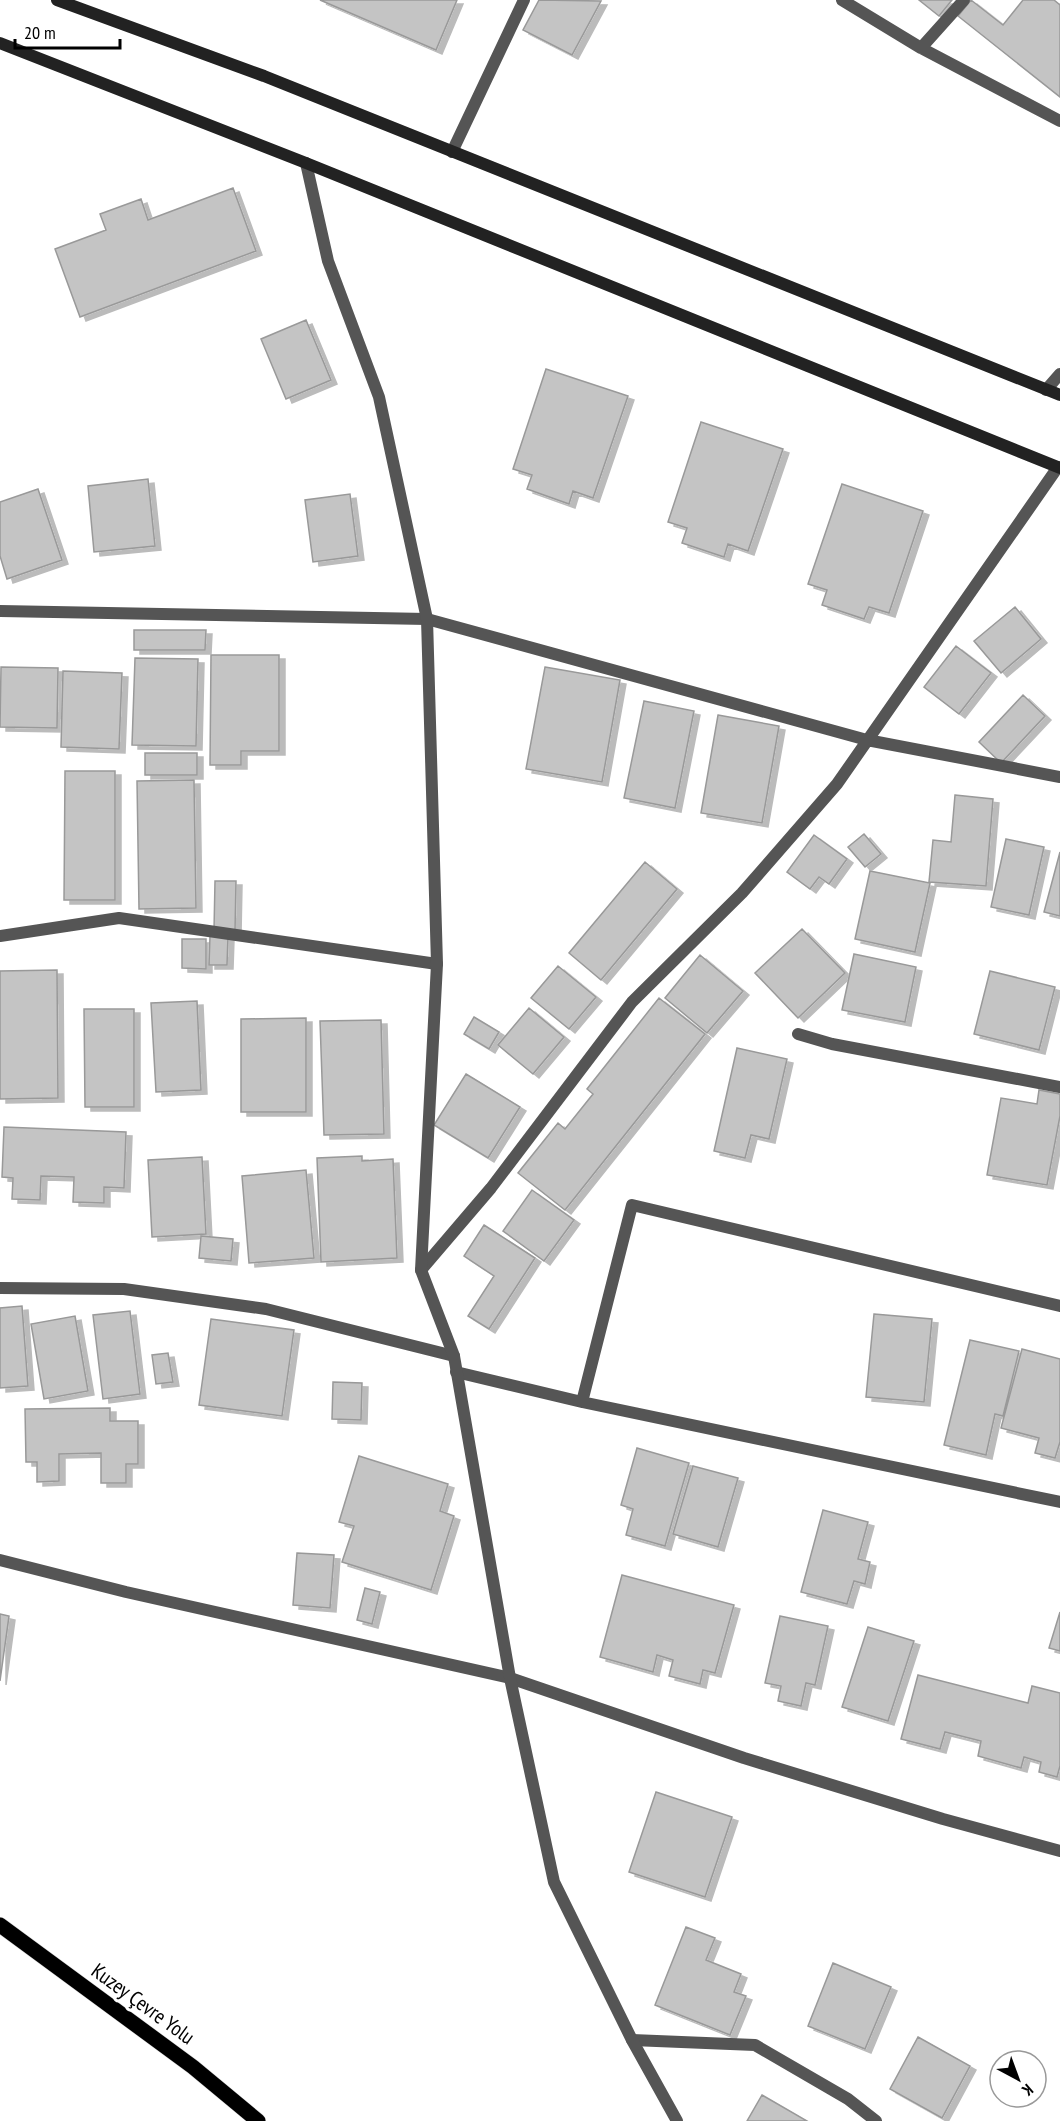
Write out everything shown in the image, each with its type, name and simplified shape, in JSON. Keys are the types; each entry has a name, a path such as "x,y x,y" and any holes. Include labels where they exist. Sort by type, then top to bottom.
{"main road":[{"path":"57,0 264,76 1060,395"},
{"path":"0,44 306,163 1059,468"},
{"name":"Kuzey Çevre Yolu","path":"0,1925 193,2067 258,2121"}],"street":[{"path":"452,152 524,0"},
{"path":"842,0 921,48 1060,121"},
{"path":"921,48 964,0"},
{"path":"306,163 328,261 379,397 426,619 437,964 421,1270 454,1356 510,1678 554,1882 632,2040 677,2121"},
{"path":"1046,390 1060,374"},
{"path":"421,1270 491,1188 632,1002 742,893 837,784 1059,468"},
{"path":"0,611 426,619 867,740 1060,777"},
{"path":"0,936 119,918 437,964"},
{"path":"798,1034 832,1044 1060,1087"},
{"path":"582,1402 632,1205 1060,1306"},
{"path":"0,1288 124,1289 266,1309 454,1356"},
{"path":"456,1372 582,1402 1060,1502"},
{"path":"0,1560 137,1595 510,1678 744,1758 943,1820 1060,1851"},
{"path":"632,2040 755,2045 848,2099 876,2121"}],"building":[{"path":"320,0 457,0 436,50"},
{"path":"539,0 601,1 572,55 523,30"},
{"path":"919,0 952,0 939,16"},
{"path":"971,0 1003,25 1023,0 1054,0 1060,5 1060,97 958,16"},
{"path":"233,188 256,251 80,317 55,249 106,230 100,214 141,199 148,220"},
{"path":"306,320 331,380 286,399 261,339"},
{"path":"546,369 628,396 593,498 573,491 569,504 527,489 532,475 513,469"},
{"path":"701,422 783,449 748,551 728,544 724,557 682,543 687,528 668,522"},
{"path":"148,479 155,546 94,552 88,486"},
{"path":"842,484 923,511 889,613 869,607 864,619 822,605 827,590 808,584"},
{"path":"38,489 62,560 7,579 0,556 0,502"},
{"path":"350,494 358,556 313,562 305,500"},
{"path":"1015,607 1041,639 1001,673 974,641"},
{"path":"134,630 206,630 205,650 134,650"},
{"path":"956,646 991,673 959,714 924,687"},
{"path":"211,655 279,655 279,751 241,751 241,765 210,765"},
{"path":"135,658 198,659 196,746 132,745"},
{"path":"1,667 58,668 57,728 0,727"},
{"path":"545,667 620,680 602,782 526,769"},
{"path":"63,671 122,673 119,749 61,747"},
{"path":"1023,695 1045,716 1001,763 979,742"},
{"path":"644,701 694,711 675,808 624,798"},
{"path":"718,715 779,726 762,823 701,813"},
{"path":"145,753 197,753 197,775 145,775"},
{"path":"65,771 115,771 115,900 64,900"},
{"path":"194,780 196,908 139,909 137,781"},
{"path":"955,795 993,799 986,886 929,882 933,840 951,842"},
{"path":"864,834 881,854 865,867 848,847"},
{"path":"814,835 847,859 829,884 819,877 810,889 787,872"},
{"path":"1006,839 1044,847 1029,915 991,907"},
{"path":"1060,852 1060,916 1044,912"},
{"path":"645,862 677,889 601,980 569,953"},
{"path":"870,871 930,883 915,952 855,939"},
{"path":"215,881 236,881 235,931 214,930"},
{"path":"802,929 845,973 798,1018 755,973"},
{"path":"210,936 228,936 227,965 209,965"},
{"path":"182,939 206,939 206,969 182,968"},
{"path":"854,954 916,967 905,1022 842,1010"},
{"path":"700,955 743,991 707,1033 665,998"},
{"path":"558,966 596,997 569,1029 531,998"},
{"path":"57,970 58,1098 0,1099 0,971"},
{"path":"990,971 1055,987 1039,1050 974,1034"},
{"path":"659,998 705,1034 565,1210 518,1173 558,1123 565,1129 593,1094 587,1089"},
{"path":"197,1001 201,1090 156,1092 151,1003"},
{"path":"529,1008 564,1037 533,1074 498,1045"},
{"path":"84,1009 134,1009 134,1107 85,1107"},
{"path":"474,1017 499,1032 489,1049 464,1034"},
{"path":"306,1018 306,1112 241,1112 241,1019"},
{"path":"381,1020 384,1134 324,1135 320,1021"},
{"path":"737,1048 787,1059 769,1139 751,1135 745,1158 714,1151"},
{"path":"466,1074 520,1107 488,1158 434,1125"},
{"path":"1039,1090 1060,1094 1060,1116 1047,1185 987,1175 1001,1098 1037,1104"},
{"path":"4,1127 126,1132 124,1188 104,1187 104,1203 73,1202 74,1177 41,1176 40,1200 12,1199 13,1178 2,1177"},
{"path":"362,1156 362,1161 393,1159 397,1258 321,1262 317,1158"},
{"path":"202,1157 206,1234 152,1237 148,1160"},
{"path":"306,1170 314,1258 249,1263 242,1176"},
{"path":"532,1190 574,1220 544,1261 503,1231"},
{"path":"484,1225 535,1258 489,1329 468,1316 494,1276 464,1256"},
{"path":"201,1236 233,1239 231,1261 199,1258"},
{"path":"22,1306 28,1386 0,1388 0,1308"},
{"path":"130,1311 140,1394 103,1399 93,1315"},
{"path":"874,1314 932,1319 924,1402 866,1397"},
{"path":"75,1316 88,1391 44,1399 31,1324"},
{"path":"211,1319 294,1330 282,1416 199,1405"},
{"path":"970,1340 1019,1351 1003,1416 995,1414 986,1455 944,1445"},
{"path":"1022,1349 1060,1359 1060,1442 1055,1458 1035,1453 1039,1438 1001,1428"},
{"path":"168,1353 173,1382 156,1384 152,1355"},
{"path":"333,1382 362,1383 361,1420 332,1419"},
{"path":"110,1408 110,1421 138,1421 138,1464 126,1464 126,1483 101,1483 101,1453 59,1454 59,1481 37,1482 37,1462 26,1462 25,1409"},
{"path":"637,1448 689,1463 665,1546 626,1535 633,1509 621,1505"},
{"path":"359,1456 448,1484 440,1511 454,1516 431,1590 342,1562 354,1526 339,1522"},
{"path":"693,1466 738,1478 718,1547 673,1534"},
{"path":"823,1510 868,1522 858,1559 870,1562 865,1584 854,1581 847,1604 801,1592"},
{"path":"297,1553 334,1555 330,1608 293,1605"},
{"path":"622,1575 734,1605 715,1673 703,1670 700,1684 669,1676 673,1660 657,1655 653,1672 600,1657"},
{"path":"365,1588 380,1592 372,1624 357,1620"},
{"path":"1060,1612 1060,1651 1049,1648"},
{"path":"0,1614 9,1616 0,1681"},
{"path":"780,1616 828,1626 815,1685 806,1683 801,1706 778,1701 781,1686 765,1683"},
{"path":"868,1627 914,1641 888,1721 842,1707"},
{"path":"918,1675 1028,1703 1032,1686 1060,1693 1060,1766 1057,1777 1039,1772 1041,1762 1024,1757 1021,1768 978,1756 981,1741 945,1732 940,1749 901,1739"},
{"path":"656,1792 732,1817 705,1897 629,1872"},
{"path":"686,1927 715,1938 706,1960 741,1974 734,1992 746,1996 730,2035 655,2005"},
{"path":"833,1963 891,1987 865,2049 808,2026"},
{"path":"918,2037 970,2066 942,2118 890,2089"},
{"path":"762,2095 807,2121 747,2121"}]}
